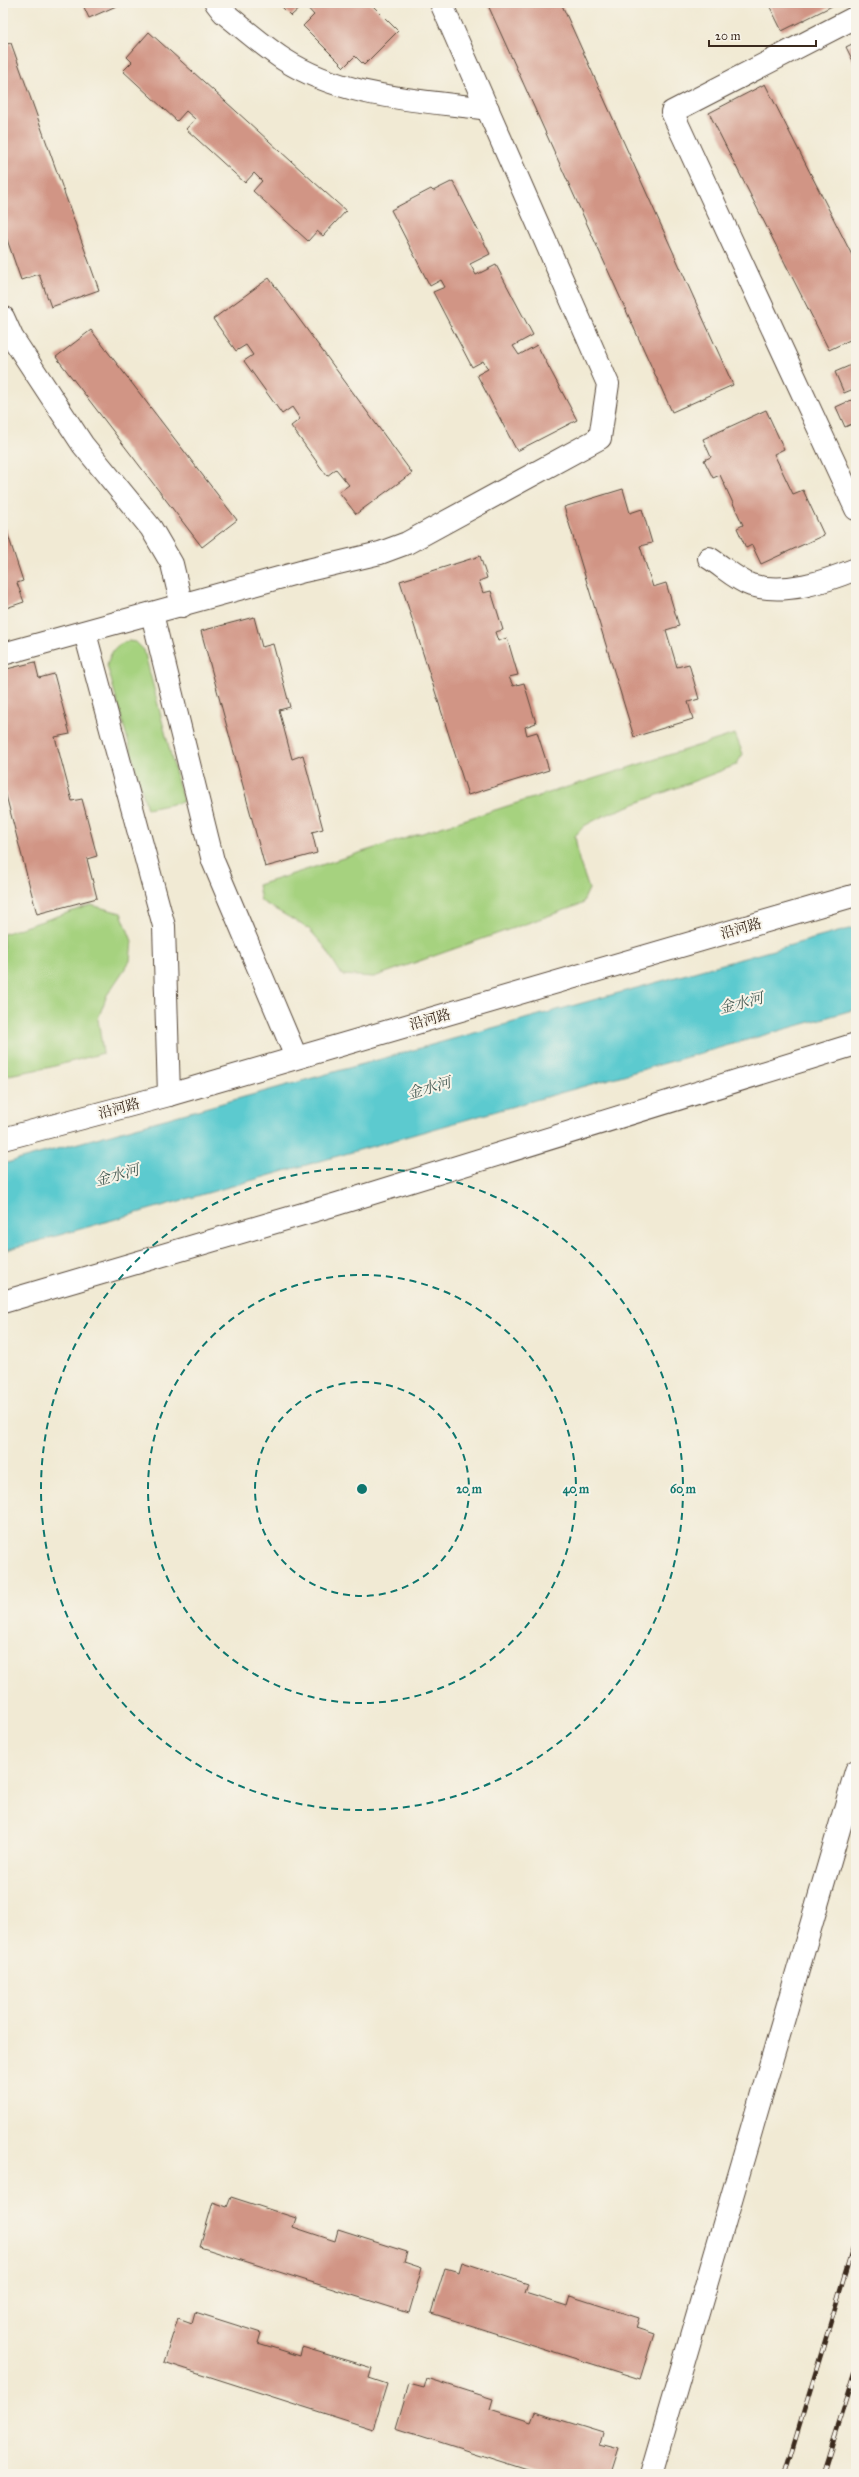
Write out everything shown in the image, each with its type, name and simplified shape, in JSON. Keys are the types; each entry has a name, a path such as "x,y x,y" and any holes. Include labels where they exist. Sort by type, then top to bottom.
{"street":[{"path":"216,3 223,12 283,59 326,80 376,95 488,109"},
{"path":"3,654 85,633 304,571 380,553 407,543 600,438 608,384 441,3"},
{"path":"856,17 672,112 856,509"},
{"path":"3,317 12,337 83,445 150,528 172,564 182,606"},
{"path":"709,558 750,584 782,589 838,577 856,569"},
{"path":"152,614 213,861 296,1058"},
{"path":"85,633 164,926 169,1095"},
{"name":"沿河路","path":"3,1139 169,1095 856,895"},
{"path":"3,1302 337,1204 856,1044"},
{"path":"651,2474 856,1771"}],"green space":[{"path":"128,641 136,642 144,650 183,802 147,809 107,665 110,656 116,647"},
{"path":"735,734 743,754 736,765 603,816 584,826 575,836 579,860 589,889 582,904 374,977 342,975 324,946 309,929 261,901 258,885"},
{"path":"91,905 121,913 132,941 130,961 107,995 98,1019 103,1053 51,1067 3,1076 3,934"}],"water":[{"name":"金水河","path":"856,927 856,1009 3,1251 3,1164"}],"building":[{"path":"82,3 123,3 89,18"},
{"path":"278,3 370,3 398,31 364,65 355,56 344,67 303,26 314,15 304,4 291,16"},
{"path":"487,3 561,3 733,385 672,412"},
{"path":"768,3 838,3 782,31"},
{"path":"149,32 346,211 323,236 317,231 308,241 253,191 262,181 254,173 245,183 186,129 195,119 186,111 177,121 123,71 132,62 127,57"},
{"path":"856,42 856,67 846,47"},
{"path":"11,43 99,290 51,307 39,274 21,280 3,228 3,45"},
{"path":"765,84 856,263 856,337 829,350 709,113"},
{"path":"453,181 490,254 470,264 476,275 496,265 533,335 513,346 519,355 537,345 577,420 517,451 477,375 488,369 483,361 472,367 433,292 445,287 441,280 430,286 391,210 431,189 433,191"},
{"path":"269,278 412,473 356,514 339,492 349,485 336,469 327,476 291,426 300,419 292,407 282,414 244,361 253,355 246,345 236,351 213,319"},
{"path":"91,330 237,520 202,547 56,357"},
{"path":"856,363 856,388 844,393 835,372"},
{"path":"856,398 856,427 854,423 845,427 836,407"},
{"path":"766,410 784,449 774,454 793,494 803,490 824,535 761,564 752,545 746,548 737,528 743,525 720,475 713,478 704,460 711,457 703,439"},
{"path":"623,489 630,513 642,509 652,543 640,546 653,587 666,583 679,626 666,630 677,667 689,664 699,699 688,702 693,719 634,737 564,507"},
{"path":"3,529 6,529 23,581 17,583 24,602 3,609"},
{"path":"480,556 487,578 479,581 483,593 491,591 503,630 495,632 498,641 507,638 518,675 509,677 513,686 524,683 536,723 525,727 527,735 537,732 549,770 468,795 400,581"},
{"path":"254,617 262,647 273,644 290,707 279,710 292,759 303,755 323,829 312,832 317,853 265,867 201,631"},
{"path":"35,662 39,678 54,674 70,734 55,737 72,801 82,799 97,856 87,859 97,898 37,914 3,784 3,670"},
{"path":"231,2197 296,2218 293,2227 335,2241 338,2230 407,2252 404,2262 422,2268 409,2313 200,2247 213,2202 227,2207"},
{"path":"462,2262 528,2284 525,2293 567,2306 570,2296 639,2318 636,2328 654,2334 640,2379 431,2313 445,2268 459,2272"},
{"path":"195,2312 261,2333 258,2343 300,2356 302,2347 372,2368 369,2378 387,2384 373,2429 164,2362 178,2318 192,2323"},
{"path":"427,2378 493,2399 490,2409 531,2422 535,2412 603,2433 600,2444 619,2449 611,2474 540,2474 396,2428 409,2384 424,2388"}],"railway":[{"path":"785,2474 856,2238"},
{"path":"823,2474 856,2370"}]}
